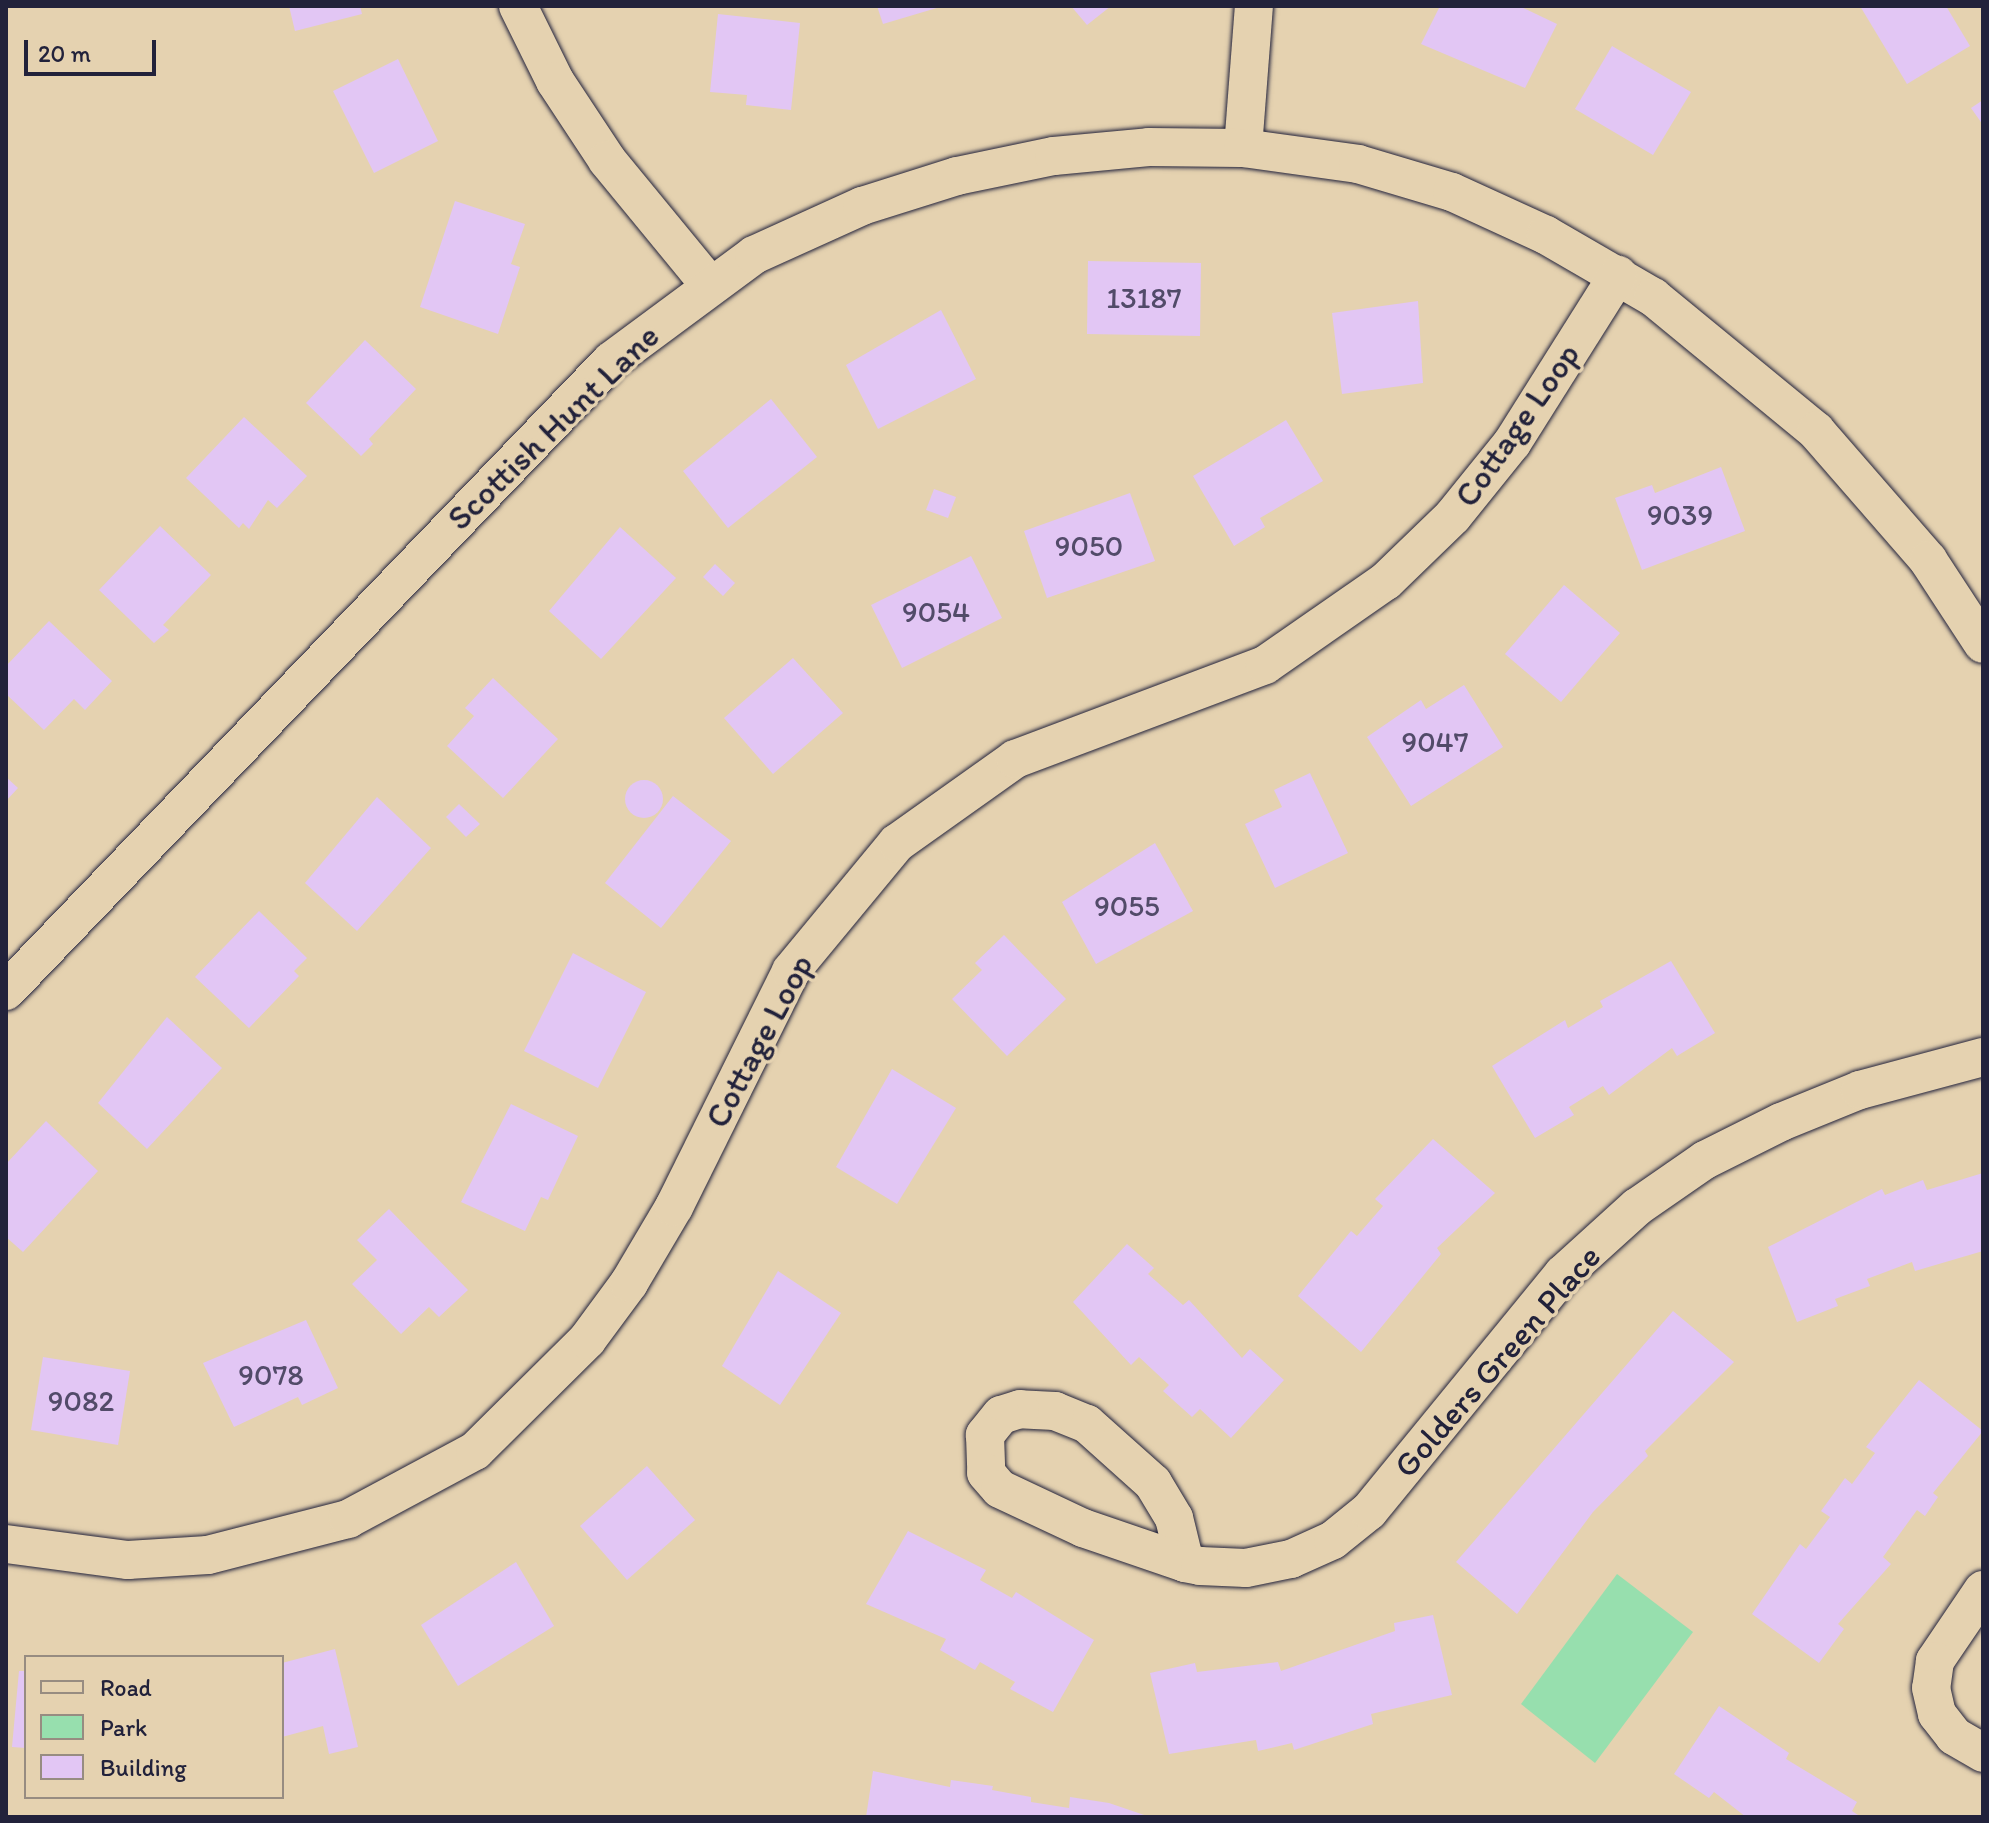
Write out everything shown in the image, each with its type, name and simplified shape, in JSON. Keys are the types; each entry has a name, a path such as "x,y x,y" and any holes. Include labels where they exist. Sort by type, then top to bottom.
{"street":[{"path":"518,6 555,81 607,160 709,284"},
{"path":"1243,148 1254,6"},
{"name":"Scottish Hunt Lane","path":"6,991 530,439 611,361 709,284 754,255 862,206 957,176 1086,153 1243,148 1413,178 1546,235 1618,275 1736,360 1816,431 1928,560 1983,644"},
{"name":"Cottage Loop","path":"6,1544 128,1560 234,1550 348,1519 475,1451 587,1340 629,1283 674,1207 791,971 897,843 1015,759 1265,665 1386,581 1453,516 1512,443 1618,275"},
{"name":"Golders Green Place","path":"1185,1563 1174,1518 1153,1483 1087,1424 1055,1411 1020,1409 1001,1415 985,1435 986,1473 1000,1489 1083,1528 1185,1563 1246,1568 1291,1559 1333,1540 1369,1511 1563,1274 1637,1207 1705,1160 1860,1090 1983,1057"},
{"path":"1983,1590 1935,1661 1931,1688 1937,1714 1954,1736 1983,1753"}],"green space":[{"path":"1617,1574 1693,1632 1595,1763 1521,1704"}],"building":[{"path":"289,6 360,6 362,14 295,31"},
{"path":"877,6 940,6 940,7 883,24"},
{"path":"1071,6 1111,6 1087,25"},
{"path":"1440,6 1519,6 1557,24 1525,88 1421,44"},
{"path":"1860,6 1946,6 1970,46 1907,84"},
{"path":"718,14 800,23 791,110 746,105 747,95 710,92"},
{"path":"1612,46 1691,92 1653,155 1575,109"},
{"path":"398,59 438,141 374,173 333,91"},
{"path":"1983,100 1983,125 1971,108"},
{"path":"455,201 525,224 511,264 520,267 498,334 420,307"},
{"path":"1088,261 1201,263 1200,336 1087,334"},
{"path":"1418,301 1423,383 1342,394 1332,313"},
{"path":"941,310 976,379 878,429 846,365"},
{"path":"365,340 416,389 369,439 373,444 361,456 306,403"},
{"path":"771,399 817,457 728,528 683,471"},
{"path":"244,417 307,476 277,508 268,500 249,529 243,523 239,528 186,478"},
{"path":"1286,420 1323,481 1260,518 1265,527 1234,546 1193,476"},
{"path":"1721,467 1745,531 1642,570 1615,498 1652,485 1655,493"},
{"path":"934,489 956,497 948,518 926,510"},
{"path":"1130,493 1155,561 1047,598 1024,531"},
{"path":"160,526 211,575 163,625 169,630 154,643 99,590"},
{"path":"620,527 676,578 601,659 549,611"},
{"path":"971,556 1002,618 902,668 871,605"},
{"path":"715,564 735,583 723,596 703,577"},
{"path":"1564,585 1620,633 1561,702 1505,654"},
{"path":"49,621 112,681 85,710 74,699 44,730 6,694 6,666"},
{"path":"793,658 843,713 773,774 724,718"},
{"path":"493,678 558,739 503,798 447,746 474,716 465,708"},
{"path":"1464,685 1503,747 1411,806 1367,737 1421,700 1426,709"},
{"path":"1310,773 1348,853 1275,888 1245,824 1282,807 1274,790"},
{"path":"6,777 18,788 6,801"},
{"path":"644,780 657,786 663,799 657,812 644,818 631,812 625,799 631,786"},
{"path":"673,796 731,841 661,928 605,883"},
{"path":"377,797 431,848 357,931 305,883"},
{"path":"459,804 480,824 466,837 446,817"},
{"path":"1155,843 1193,911 1096,964 1062,902"},
{"path":"259,911 307,958 294,971 299,976 249,1028 195,977"},
{"path":"1004,935 1066,999 1007,1056 952,999 982,970 975,963"},
{"path":"573,953 646,992 598,1088 524,1051"},
{"path":"1671,961 1715,1033 1677,1056 1672,1048 1609,1095 1603,1086 1569,1107 1574,1115 1535,1138 1492,1066 1565,1020 1568,1028 1603,1007 1600,1001"},
{"path":"167,1017 222,1068 147,1149 98,1103"},
{"path":"892,1069 956,1108 897,1204 836,1167"},
{"path":"511,1104 578,1136 548,1200 541,1197 525,1231 461,1202"},
{"path":"46,1121 98,1171 23,1252 6,1237 6,1164"},
{"path":"1433,1139 1495,1193 1437,1248 1441,1254 1361,1352 1298,1296 1351,1231 1357,1236 1383,1206 1375,1199"},
{"path":"1983,1173 1983,1251 1915,1271 1912,1262 1867,1279 1870,1286 1835,1299 1838,1306 1797,1322 1768,1247 1882,1189 1885,1195 1923,1180 1927,1190"},
{"path":"389,1209 468,1290 439,1317 429,1307 401,1334 352,1284 377,1260 357,1240"},
{"path":"1127,1244 1154,1268 1148,1274 1183,1305 1189,1300 1242,1358 1250,1349 1284,1380 1231,1438 1200,1409 1192,1417 1163,1391 1169,1385 1139,1357 1131,1365 1073,1302"},
{"path":"778,1271 841,1313 780,1405 722,1366"},
{"path":"1673,1311 1734,1362 1645,1451 1648,1456 1593,1512 1517,1614 1456,1562"},
{"path":"306,1320 338,1388 302,1405 298,1397 234,1427 203,1363"},
{"path":"43,1357 130,1371 118,1445 31,1430"},
{"path":"1919,1380 1983,1431 1933,1493 1938,1497 1925,1516 1917,1510 1883,1557 1891,1564 1838,1624 1844,1629 1819,1663 1752,1614 1800,1544 1806,1549 1830,1517 1821,1511 1845,1478 1852,1484 1875,1453 1866,1447"},
{"path":"647,1466 695,1520 627,1580 580,1526"},
{"path":"908,1531 986,1570 980,1580 1012,1598 1016,1592 1094,1640 1053,1712 1010,1689 1015,1682 980,1662 975,1670 940,1650 946,1639 866,1604"},
{"path":"516,1562 554,1626 458,1686 421,1625"},
{"path":"1433,1615 1452,1695 1371,1714 1373,1724 1294,1750 1292,1743 1258,1751 1256,1740 1169,1754 1150,1673 1195,1663 1197,1672 1278,1662 1281,1671 1395,1631 1394,1623"},
{"path":"335,1649 358,1747 329,1754 323,1726 284,1736 284,1662"},
{"path":"19,1671 24,1671 24,1748 12,1747"},
{"path":"1719,1706 1789,1753 1786,1759 1857,1802 1852,1811 1861,1817 1746,1817 1714,1792 1709,1798 1674,1774"},
{"path":"873,1771 950,1787 951,1780 993,1786 992,1790 1031,1797 1031,1802 1069,1808 1070,1797 1109,1803 1150,1817 866,1817"}]}
